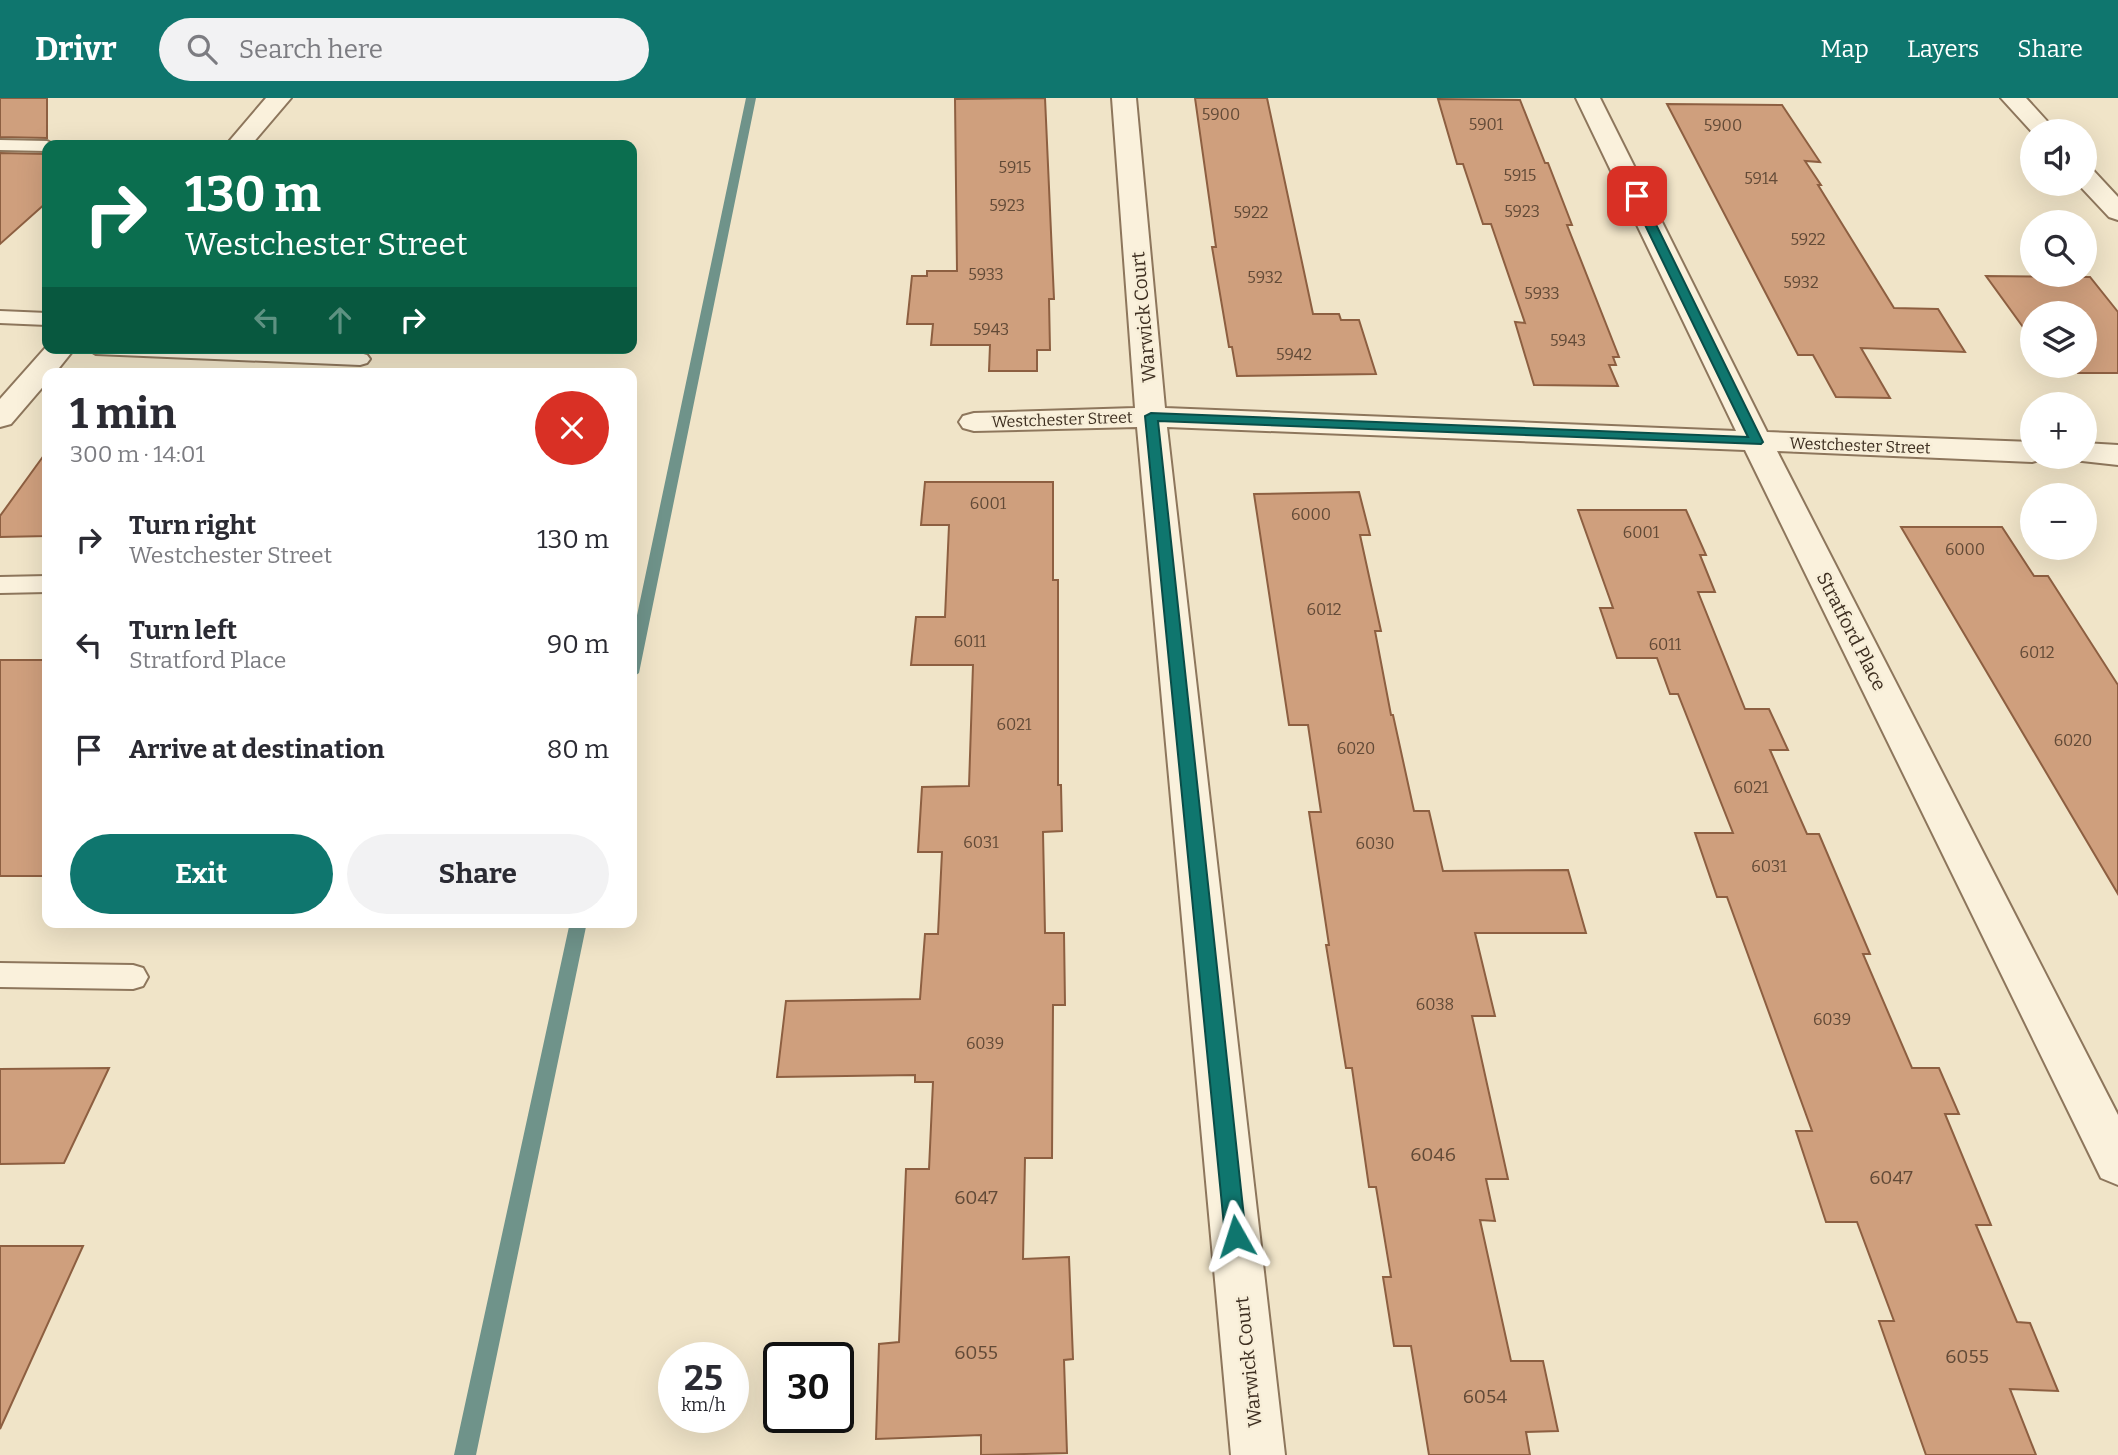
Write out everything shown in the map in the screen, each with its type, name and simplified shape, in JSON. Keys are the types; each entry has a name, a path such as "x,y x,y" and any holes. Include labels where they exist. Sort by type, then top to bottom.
{"street":[{"path":"243,140 279,98"},
{"name":"Warwick Court","path":"1124,98 1151,416 1258,1455"},
{"name":"Stratford Place","path":"1588,98 2118,1163"},
{"path":"2013,98 2033,119"},
{"path":"2097,189 2118,212"},
{"path":"44,368 56,354"},
{"path":"0,418 42,370"},
{"name":"Westchester Street","path":"974,422 1151,416 2020,452"},
{"path":"2097,454 2118,455"}],"lane":[{"path":"0,145 42,146"},
{"path":"0,317 42,319"},
{"path":"240,354 360,359"},
{"path":"0,585 42,584"},
{"path":"0,975 133,978"}],"building":[{"path":"0,98 47,98 47,138 0,137"},
{"path":"1045,98 1054,299 1049,299 1050,350 1037,350 1037,371 989,371 990,345 931,345 933,324 907,324 912,276 927,276 927,271 957,271 955,99"},
{"path":"1195,98 1267,98 1313,314 1339,314 1341,320 1359,320 1376,374 1237,376 1232,347 1229,347 1212,247 1216,247"},
{"path":"1438,99 1520,100 1572,225 1567,225 1619,357 1613,357 1616,365 1609,365 1618,386 1534,385 1515,322 1525,323 1491,224 1483,224 1463,164 1457,164"},
{"path":"1667,104 1782,105 1820,162 1805,161 1821,185 1818,185 1894,308 1938,309 1965,352 1861,348 1890,398 1836,397 1813,355 1798,355"},
{"path":"0,153 42,154 42,206 0,244"},
{"path":"1986,276 2020,276 2020,287 2097,286 2118,312 2118,373 2097,373 2097,301 2020,301 2020,323"},
{"path":"42,458 42,536 0,537 0,516"},
{"path":"925,482 1053,482 1053,580 1058,580 1058,785 1061,785 1062,831 1043,832 1045,933 1064,933 1065,1005 1053,1005 1052,1158 1025,1158 1023,1259 1069,1257 1073,1359 1064,1360 1067,1453 981,1455 981,1435 876,1439 879,1344 899,1342 906,1169 929,1169 933,1082 915,1082 915,1075 777,1077 786,1001 920,999 925,934 938,934 942,852 918,852 922,787 969,786 973,665 911,665 916,617 945,617 949,525 921,525"},
{"path":"1359,492 1370,535 1360,535 1381,631 1375,631 1391,715 1414,811 1429,811 1443,871 1568,870 1586,933 1475,933 1495,1016 1472,1016 1508,1179 1486,1179 1495,1221 1480,1220 1511,1361 1543,1361 1558,1431 1526,1432 1530,1455 1429,1455 1411,1346 1394,1346 1383,1277 1391,1277 1376,1187 1369,1187 1352,1068 1346,1068 1326,945 1329,945 1309,812 1321,812 1308,725 1289,725 1254,494"},
{"path":"1578,510 1686,510 1706,555 1700,555 1715,592 1698,592 1745,709 1769,709 1788,750 1770,750 1807,834 1819,834 1870,954 1863,954 1912,1068 1939,1068 1959,1114 1945,1114 1991,1225 1976,1225 2017,1322 2030,1323 2058,1391 2010,1389 2036,1455 1926,1455 1879,1321 1894,1321 1857,1222 1826,1222 1796,1131 1812,1131 1727,897 1717,897 1695,833 1733,833 1678,694 1670,694 1657,658 1617,658 1600,608 1613,608"},
{"path":"1901,527 2002,527 2020,555 2020,560 2024,560 2034,576 2048,576 2118,685 2118,894"},
{"path":"0,660 42,660 42,876 0,876"},
{"path":"109,1068 64,1163 0,1164 0,1069"},
{"path":"0,1246 83,1246 0,1429"}],"waterway":[{"path":"637,649 751,98"},
{"path":"465,1455 578,928"}],"route":[{"path":"1236,1236 1151,416 1757,442 1637,196"}]}
